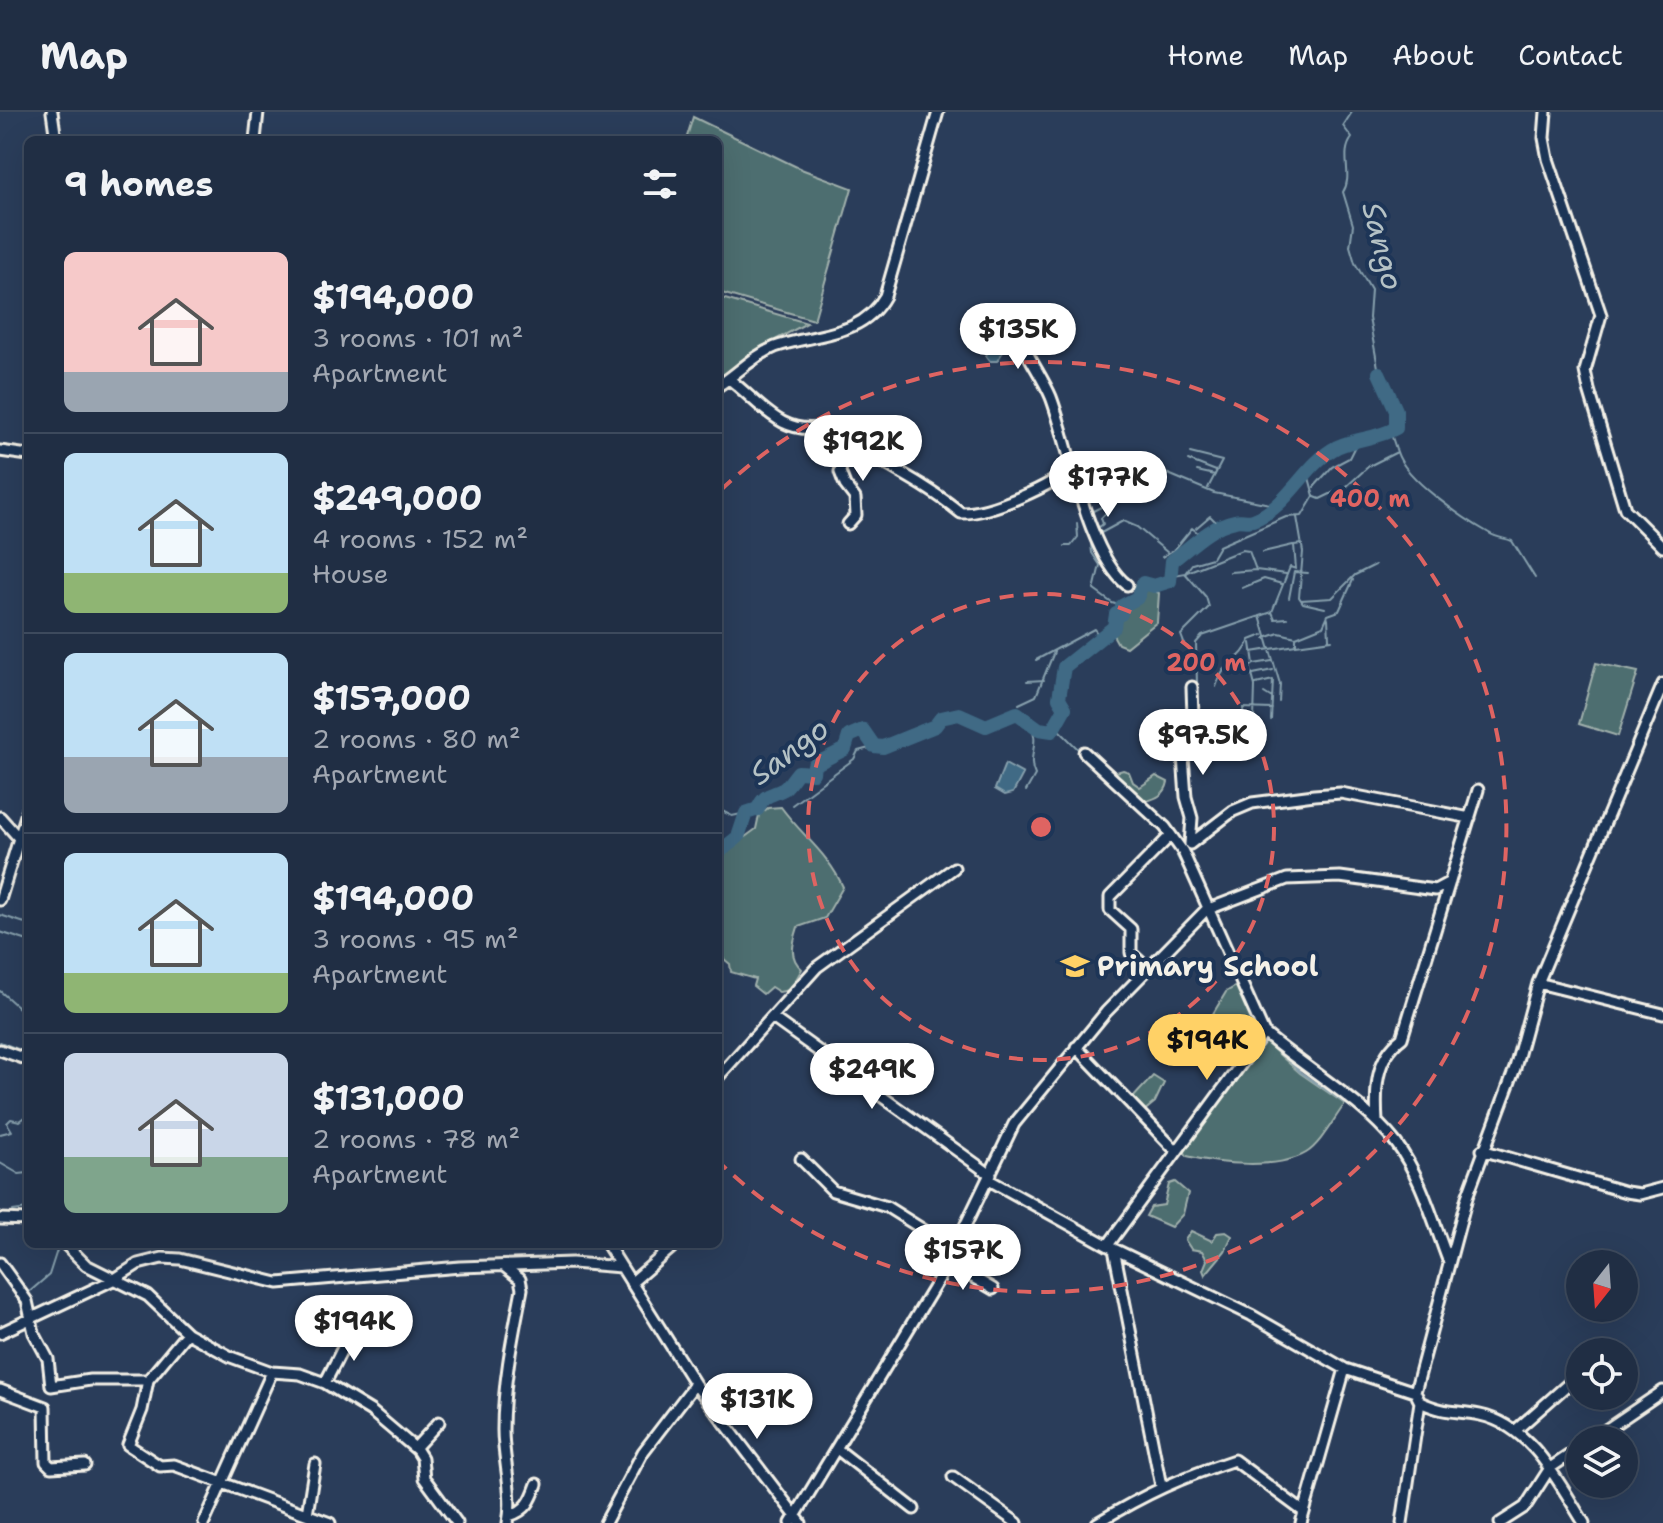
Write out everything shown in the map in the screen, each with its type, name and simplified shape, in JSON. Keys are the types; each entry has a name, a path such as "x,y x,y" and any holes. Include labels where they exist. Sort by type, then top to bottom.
{"street":[{"path":"52,112 55,136"},
{"path":"255,136 258,112"},
{"path":"722,383 757,356 776,347 844,330 878,310 885,296 938,112"},
{"path":"1546,112 1544,138 1548,159 1601,315 1585,371 1589,390 1625,509 1663,547"},
{"path":"1058,338 1032,331 1026,332 1022,342 1050,395 1075,479 1110,564 1127,585"},
{"path":"729,379 783,425 804,431 824,427 930,488 961,513 999,507 1063,476 1071,467"},
{"path":"834,434 843,457 840,472 855,498 856,515 848,524"},
{"path":"0,451 24,454"},
{"path":"1063,476 1075,479"},
{"path":"1402,1523 1420,1402 1415,1392 1448,1260 1482,1150 1515,1068 1538,983 1663,684"},
{"path":"1192,687 1193,717 1183,756 1186,797 1192,818 1186,848 1206,910 1264,1033 1377,1122 1411,1167 1448,1260"},
{"path":"1084,752 1186,848"},
{"path":"1377,1122 1375,1097 1380,1068 1385,1052 1402,1038 1478,790"},
{"path":"1186,848 1233,811 1252,803 1314,795 1341,793 1470,818"},
{"path":"0,817 17,836"},
{"path":"0,900 11,874 17,836 24,819"},
{"path":"1148,969 1131,953 1131,929 1110,910 1110,897 1171,835"},
{"path":"722,1073 774,1019 817,967 954,868"},
{"path":"609,1248 695,1384 795,1521 947,1262 1014,1124 1076,1047 1206,910 1287,879 1340,877 1435,890 1442,896 1442,904"},
{"path":"1435,890 1450,882"},
{"path":"1538,983 1663,1014"},
{"path":"774,1019 990,1178 1111,1247 1251,1315 1345,1369 1415,1392"},
{"path":"1161,1486 1111,1247 1176,1151 1264,1033"},
{"path":"1076,1047 1176,1151"},
{"path":"0,1050 24,1059"},
{"path":"1482,1150 1626,1192 1640,1194 1663,1188"},
{"path":"801,1159 833,1191 887,1207 954,1249"},
{"path":"0,1219 24,1220"},
{"path":"68,1248 72,1255 113,1280 148,1296 187,1333 231,1357 272,1372 300,1374 325,1383 371,1411 415,1448 422,1458 424,1478 454,1522"},
{"path":"631,1283 671,1248"},
{"path":"0,1333 113,1280 138,1264 162,1258 180,1259 278,1283 572,1263 621,1267"},
{"path":"947,1262 993,1289"},
{"path":"505,1267 520,1279 522,1289 503,1410 509,1519 522,1511 537,1484"},
{"path":"2,1271 27,1301 48,1359 51,1386 90,1380 148,1380"},
{"path":"325,1383 353,1328"},
{"path":"187,1333 148,1380 142,1410 128,1445 160,1466 174,1465 305,1517 330,1523"},
{"path":"1301,1523 1345,1369"},
{"path":"204,1523 272,1372"},
{"path":"605,1523 643,1452 695,1384"},
{"path":"1516,1430 1566,1386"},
{"path":"0,1390 45,1407 46,1462 51,1467 85,1465"},
{"path":"1612,1426 1663,1391"},
{"path":"1420,1402 1443,1413 1478,1414 1516,1430 1550,1468 1584,1523"},
{"path":"415,1448 439,1422"},
{"path":"837,1449 914,1509"},
{"path":"1500,1523 1525,1507 1550,1468 1566,1457"},
{"path":"1097,1523 1161,1486 1193,1472 1234,1460 1304,1512"},
{"path":"305,1517 315,1464"},
{"path":"953,1477 1017,1523"}],"green space":[{"path":"693,117 801,169 852,188 814,320 722,293 722,136 687,136"},
{"path":"722,298 807,323 760,348 722,376"},
{"path":"1148,588 1159,593 1157,622 1126,647 1118,644 1113,635 1119,620"},
{"path":"1596,663 1638,672 1618,736 1579,724"},
{"path":"1116,772 1129,772 1133,782 1140,787 1156,776 1168,782 1158,796 1143,802 1114,777"},
{"path":"781,807 822,854 843,887 825,918 798,927 793,955 802,969 790,990 779,992 771,987 763,994 753,986 755,979 731,972 730,964 722,957 722,854 756,829 759,815 768,808"},
{"path":"1238,985 1258,1032 1238,1060 1211,1039 1205,1027 1226,992"},
{"path":"1264,1041 1300,1073 1345,1104 1317,1144 1294,1158 1247,1164 1187,1156 1184,1151 1192,1137"},
{"path":"1153,1076 1164,1083 1155,1102 1143,1112 1131,1100"},
{"path":"1175,1182 1188,1193 1183,1214 1171,1227 1146,1216 1151,1207 1164,1205 1169,1184"},
{"path":"1191,1231 1212,1241 1217,1233 1226,1232 1232,1236 1225,1251 1205,1275 1203,1270 1207,1260 1202,1251 1191,1249 1185,1240"}],"water":[{"path":"1007,323 1016,337 1014,342 1008,344 997,361 990,361 986,356 995,333"},
{"path":"1005,764 1023,774 1013,793 1005,795 995,789"}],"waterway":[{"name":"Sango","path":"1352,112 1343,126 1352,138 1348,145 1347,179 1343,192 1353,225 1350,246 1355,263 1371,290 1369,318 1379,373"},
{"name":"Sango","path":"722,850 738,837 746,813 758,809 766,797 784,789 798,772 813,773 814,765 845,749 849,736 863,730 874,746 883,747 935,726 941,718 959,714 986,726 1017,713 1039,729 1052,731 1065,708 1059,698 1064,667 1114,627 1116,614 1121,614 1122,606 1137,598 1143,583 1154,586 1170,581 1172,561 1194,543 1226,523 1251,521 1265,514 1315,464 1337,447 1396,428 1396,410 1379,373"},
{"path":"1315,497 1320,499 1347,486 1369,466 1397,452 1390,431"},
{"path":"1314,487 1332,467 1349,458 1357,442"},
{"path":"1397,452 1411,474 1437,497 1492,535 1512,541 1535,578"},
{"path":"1190,453 1222,461 1208,488"},
{"path":"1188,460 1216,471"},
{"path":"1149,466 1214,493 1275,505"},
{"path":"1174,575 1185,573 1192,564 1212,558 1219,546 1286,517 1302,516 1314,496 1307,470"},
{"path":"1197,471 1215,475"},
{"path":"1098,528 1103,524 1101,518 1108,511 1105,505 1091,512 1101,533 1123,521 1137,527 1168,553"},
{"path":"1196,528 1210,516 1221,527"},
{"path":"1297,517 1303,552 1299,597 1303,603 1325,608"},
{"path":"1065,546 1071,546 1078,537 1077,523"},
{"path":"1162,557 1175,549 1192,528 1203,537"},
{"path":"1090,536 1092,553 1100,565 1094,590 1122,606"},
{"path":"1197,685 1196,643 1202,636 1272,612 1290,567 1296,569 1294,545 1302,544"},
{"path":"1263,552 1293,545"},
{"path":"1187,572 1242,550 1249,551 1256,570 1286,574"},
{"path":"1301,600 1332,598 1355,575 1375,565"},
{"path":"1230,572 1256,570"},
{"path":"1289,598 1294,572 1308,573"},
{"path":"1184,643 1181,635 1209,607 1206,597 1185,573"},
{"path":"1242,588 1264,579 1282,584"},
{"path":"1265,638 1279,633 1296,637 1323,626 1328,615 1339,611 1353,580"},
{"path":"1272,612 1275,619 1287,618"},
{"path":"1260,616 1280,684 1279,702"},
{"path":"1328,618 1329,639"},
{"path":"1036,660 1094,629 1101,638"},
{"path":"1216,687 1224,671 1250,640 1263,635"},
{"path":"1296,638 1296,645 1332,640"},
{"path":"1251,643 1254,664 1272,661"},
{"path":"1252,652 1296,645"},
{"path":"1019,704 1036,696 1054,652"},
{"path":"1254,664 1250,667 1255,686 1254,719"},
{"path":"1223,670 1251,665"},
{"path":"1253,674 1273,670"},
{"path":"1027,681 1044,680"},
{"path":"1256,684 1273,680"},
{"path":"1271,720 1273,680"},
{"path":"1264,693 1272,698"},
{"path":"1230,751 1243,708 1272,709"},
{"path":"1026,791 1035,775 1032,768 1034,735 1027,720"},
{"path":"1241,727 1256,725"},
{"path":"1055,726 1080,751"},
{"path":"1205,731 1235,729"},
{"path":"792,805 854,759 858,751 877,746"},
{"path":"1127,798 1161,831"},
{"path":"722,811 732,816 746,813"},
{"path":"1177,856 1197,894"},
{"path":"1198,897 1202,907"},
{"path":"0,915 24,923"},
{"path":"1206,916 1217,939"},
{"path":"0,932 24,940"},
{"path":"1225,956 1229,966"},
{"path":"1239,989 1258,1034"},
{"path":"0,991 24,1012"},
{"path":"0,1042 24,1051"},
{"path":"1245,1067 1260,1046"},
{"path":"1276,1049 1300,1072 1366,1118"},
{"path":"0,1134 12,1131 7,1123 11,1119 20,1121 24,1118"},
{"path":"0,1163 19,1174 24,1173"},
{"path":"1416,1187 1442,1262"},
{"path":"13,1211 24,1210"},
{"name":"Sango","path":"28,1293 49,1275 58,1248"}],"place":[{"name":"Primary School","path":"1075,966"}]}
